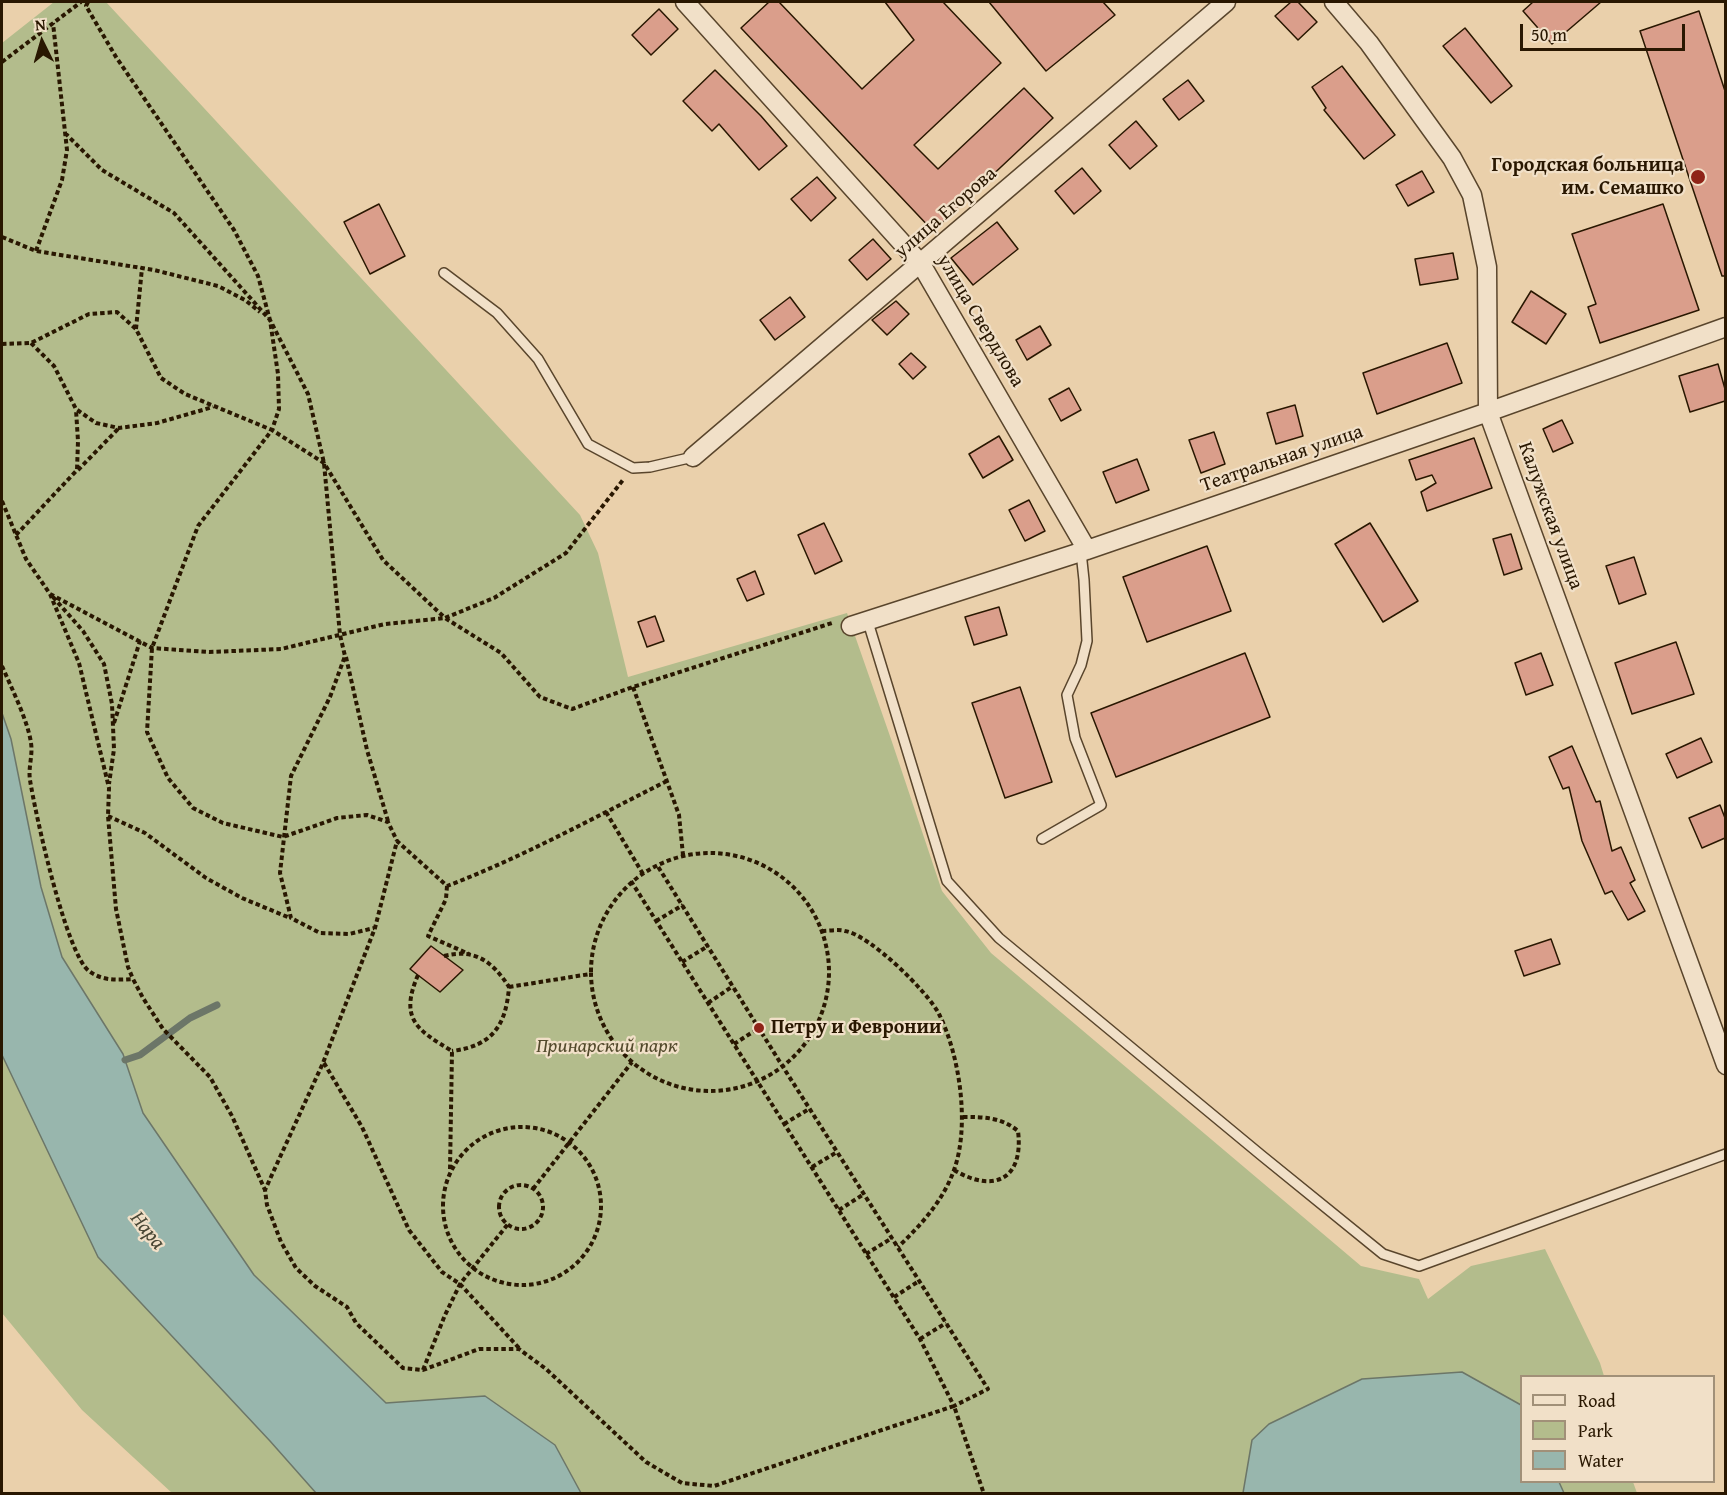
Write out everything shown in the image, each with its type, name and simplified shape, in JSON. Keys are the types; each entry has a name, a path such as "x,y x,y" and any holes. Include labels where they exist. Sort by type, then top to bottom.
{"street":[{"name":"улица Свердлова","path":"685,2 921,264 1084,551"},
{"name":"улица Егорова","path":"693,457 1226,2"},
{"name":"Калужская улица","path":"1334,2 1369,43 1445,149 1472,195 1487,267 1488,412 1725,1065"},
{"name":"Театральная улица","path":"860,624 1084,551 1488,412 1725,327"}],"lane":[{"path":"444,273 497,313 538,359 588,444 633,468 650,467 693,457"},
{"path":"1042,839 1101,805 1075,738 1067,695 1081,665 1087,641 1084,551"},
{"path":"860,624 947,881 999,938 1383,1254 1419,1266 1725,1154"}],"path":[{"path":"2,62 81,2"},
{"path":"88,2 86,6 116,57 234,230 258,276 270,320 278,374 279,409 272,430 198,526 152,648 147,732 168,778 193,808 223,823 284,837 337,819 367,815 388,822"},
{"path":"36,251 62,180 66,150 53,23"},
{"path":"65,133 102,170 174,213 270,320 308,394 324,463 340,635 367,750 388,822 397,841 447,886"},
{"path":"2,237 36,251 142,268 218,286 244,300 270,320"},
{"path":"136,329 142,268"},
{"path":"2,344 31,343 89,314 117,312 136,329 161,378 184,394 272,430 324,463 383,560 445,618 501,653 540,697 572,709 633,687 679,815 684,855"},
{"path":"31,343 54,366 76,409 77,470"},
{"path":"76,409 96,423 119,428 157,423 214,406"},
{"path":"16,536 119,428"},
{"path":"50,594 152,648 209,652 281,649 385,624 445,618 494,598 566,553 633,468"},
{"path":"2,501 26,559 50,594 83,631 104,664 112,704 114,749 108,816 116,909 128,967 164,1029 210,1077 232,1116 265,1190 267,1205 281,1242 296,1268 315,1286 347,1306 356,1323 403,1368 423,1370 479,1349 519,1349"},
{"path":"50,594 79,663 109,788"},
{"path":"113,727 140,641"},
{"path":"291,918 280,873 291,776 330,697 345,656"},
{"path":"2,666 31,743 30,777 38,821 53,883 74,949 88,971 109,980 133,979"},
{"path":"447,886 483,872 668,782"},
{"path":"606,812 643,874"},
{"path":"108,816 145,833 206,878 242,898 291,918 320,933 349,934 375,928"},
{"path":"265,1190 324,1063 375,928 397,841"},
{"path":"717,852 754,860 786,879 811,907 822,931 830,978 822,1015 803,1047 783,1066 758,1082 720,1091 688,1089 657,1079 632,1062 609,1036 595,1006 590,974 594,942 606,912 630,881 657,865 684,855 717,852"},
{"path":"324,1063 362,1127 409,1230 442,1272 460,1284 519,1349 546,1369 646,1462 682,1483 714,1486 954,1406 988,1389 657,865"},
{"path":"630,881 920,1339 954,1406 984,1494"},
{"path":"418,975 411,992 411,1018 424,1034 452,1051 478,1046 492,1036 507,1006 509,987 485,959 429,936 446,899 447,886"},
{"path":"656,921 682,905"},
{"path":"822,931 846,931 884,953 912,979 939,1014 954,1055 962,1097 962,1137 954,1170 939,1200 919,1227 898,1247"},
{"path":"682,962 708,946"},
{"path":"444,956 472,955"},
{"path":"509,987 590,974"},
{"path":"708,1003 733,986"},
{"path":"734,1044 759,1028"},
{"path":"450,1171 466,1149 488,1134 514,1126 540,1128 564,1138 583,1154 596,1176 602,1201 599,1226 589,1250 564,1272 549,1280 524,1285 498,1281 474,1269 456,1249 445,1224 443,1197 450,1171 452,1051"},
{"path":"533,1189 632,1062"},
{"path":"784,1124 810,1109"},
{"path":"954,1170 966,1177 997,1182 1009,1175 1018,1161 1020,1145 1018,1131 1010,1124 994,1118 962,1117"},
{"path":"812,1167 837,1152"},
{"path":"519,1185 533,1189 538,1194 543,1207 538,1220 527,1228 519,1229 508,1224 499,1211 501,1196 512,1187 519,1185"},
{"path":"838,1210 864,1194"},
{"path":"423,1370 460,1284 508,1224"},
{"path":"866,1254 892,1238"},
{"path":"894,1297 919,1281"},
{"path":"920,1339 946,1323"}],"green space":[{"name":"Принарский парк","path":"54,2 106,2 580,515 598,553 628,677 847,613 942,891 991,953 1361,1266 1419,1279 1428,1299 1471,1266 1545,1249 1604,1375 1520,1375 1520,1404 1462,1372 1506,1493 581,1493 555,1445 485,1396 386,1403 254,1275 143,1113 123,1054 62,957 41,887 11,739 2,713 2,43"},
{"path":"2,1055 25,1101 270,1441 316,1493 172,1493 82,1410 2,1313"},
{"path":"1559,1483 1633,1483 1637,1493 1564,1493"}],"water":[{"name":"Нара","path":"2,713 11,739 41,887 62,957 123,1054 143,1113 254,1275 386,1403 485,1396 555,1445 581,1493 316,1493 98,1257 2,1055"},
{"path":"1462,1372 1520,1404 1520,1483 1559,1483 1564,1493 1243,1493 1252,1440 1269,1424 1362,1379"}],"building":[{"path":"769,2 779,2 862,89 914,40 885,2 943,2 1001,63 914,145 938,169 1024,88 1053,118 933,231 741,28"},
{"path":"989,2 1103,2 1115,15 1046,71"},
{"path":"1291,2 1298,2 1317,22 1298,40 1275,16"},
{"path":"1533,2 1601,2 1552,44 1523,11"},
{"path":"659,9 678,29 651,55 632,35"},
{"path":"1699,11 1725,91 1725,276 1722,276 1640,31"},
{"path":"1465,28 1512,86 1491,103 1443,46"},
{"path":"1342,66 1395,135 1364,159 1324,110 1326,108 1312,87"},
{"path":"715,70 787,146 759,170 719,124 712,131 683,101"},
{"path":"1188,80 1204,101 1179,120 1163,99"},
{"path":"1136,121 1157,146 1130,169 1109,145"},
{"path":"1082,168 1101,191 1074,214 1055,191"},
{"path":"1422,171 1434,192 1408,206 1396,185"},
{"path":"817,177 836,198 811,221 791,199"},
{"path":"379,204 405,256 370,274 344,222"},
{"path":"1663,204 1699,310 1600,343 1588,307 1596,304 1572,234"},
{"path":"997,222 1018,249 973,285 951,258"},
{"path":"873,239 891,259 867,280 849,260"},
{"path":"1453,253 1458,279 1420,285 1415,259"},
{"path":"1531,291 1566,314 1546,344 1512,322"},
{"path":"790,297 805,317 775,340 760,320"},
{"path":"896,301 909,314 887,335 872,320"},
{"path":"1040,326 1051,345 1027,360 1016,340"},
{"path":"1447,343 1462,383 1377,414 1363,373"},
{"path":"911,353 926,367 913,379 899,364"},
{"path":"1718,364 1725,389 1725,401 1690,412 1679,376"},
{"path":"1069,388 1081,410 1061,421 1049,399"},
{"path":"1295,405 1303,436 1276,444 1267,413"},
{"path":"1562,420 1573,443 1553,452 1543,429"},
{"path":"1214,432 1225,464 1201,473 1189,440"},
{"path":"999,436 1013,460 983,478 969,454"},
{"path":"1474,438 1492,488 1427,511 1421,492 1436,483 1432,475 1416,480 1409,460"},
{"path":"1137,459 1149,490 1116,503 1103,472"},
{"path":"1029,500 1045,531 1025,541 1009,510"},
{"path":"824,523 842,561 815,574 798,535"},
{"path":"1370,523 1418,601 1383,622 1335,544"},
{"path":"1511,534 1522,569 1504,575 1493,539"},
{"path":"1207,546 1231,611 1147,642 1123,577"},
{"path":"1634,557 1646,594 1619,604 1606,566"},
{"path":"755,571 764,594 747,601 737,579"},
{"path":"999,607 1007,635 974,645 965,617"},
{"path":"655,616 664,641 647,647 638,622"},
{"path":"1676,642 1694,694 1632,714 1615,663"},
{"path":"1245,653 1270,717 1116,777 1091,713"},
{"path":"1541,653 1553,685 1526,695 1515,663"},
{"path":"1020,687 1052,782 1005,798 972,703"},
{"path":"1701,738 1712,762 1677,778 1666,754"},
{"path":"1572,746 1596,802 1600,801 1612,851 1621,847 1635,880 1630,883 1645,911 1628,920 1612,891 1605,894 1582,841 1569,787 1563,789 1549,757"},
{"path":"1720,805 1725,818 1725,838 1702,848 1689,818"},
{"path":"1551,939 1560,964 1524,976 1515,951"},
{"path":"431,946 463,970 440,992 410,969"}],"waterway":[{"path":"125,1060 140,1055 190,1018 217,1005"}],"place":[{"name":"Городская больница им. Семашко","path":"1698,177"},
{"name":"Петру и Февронии","path":"759,1028"}]}
